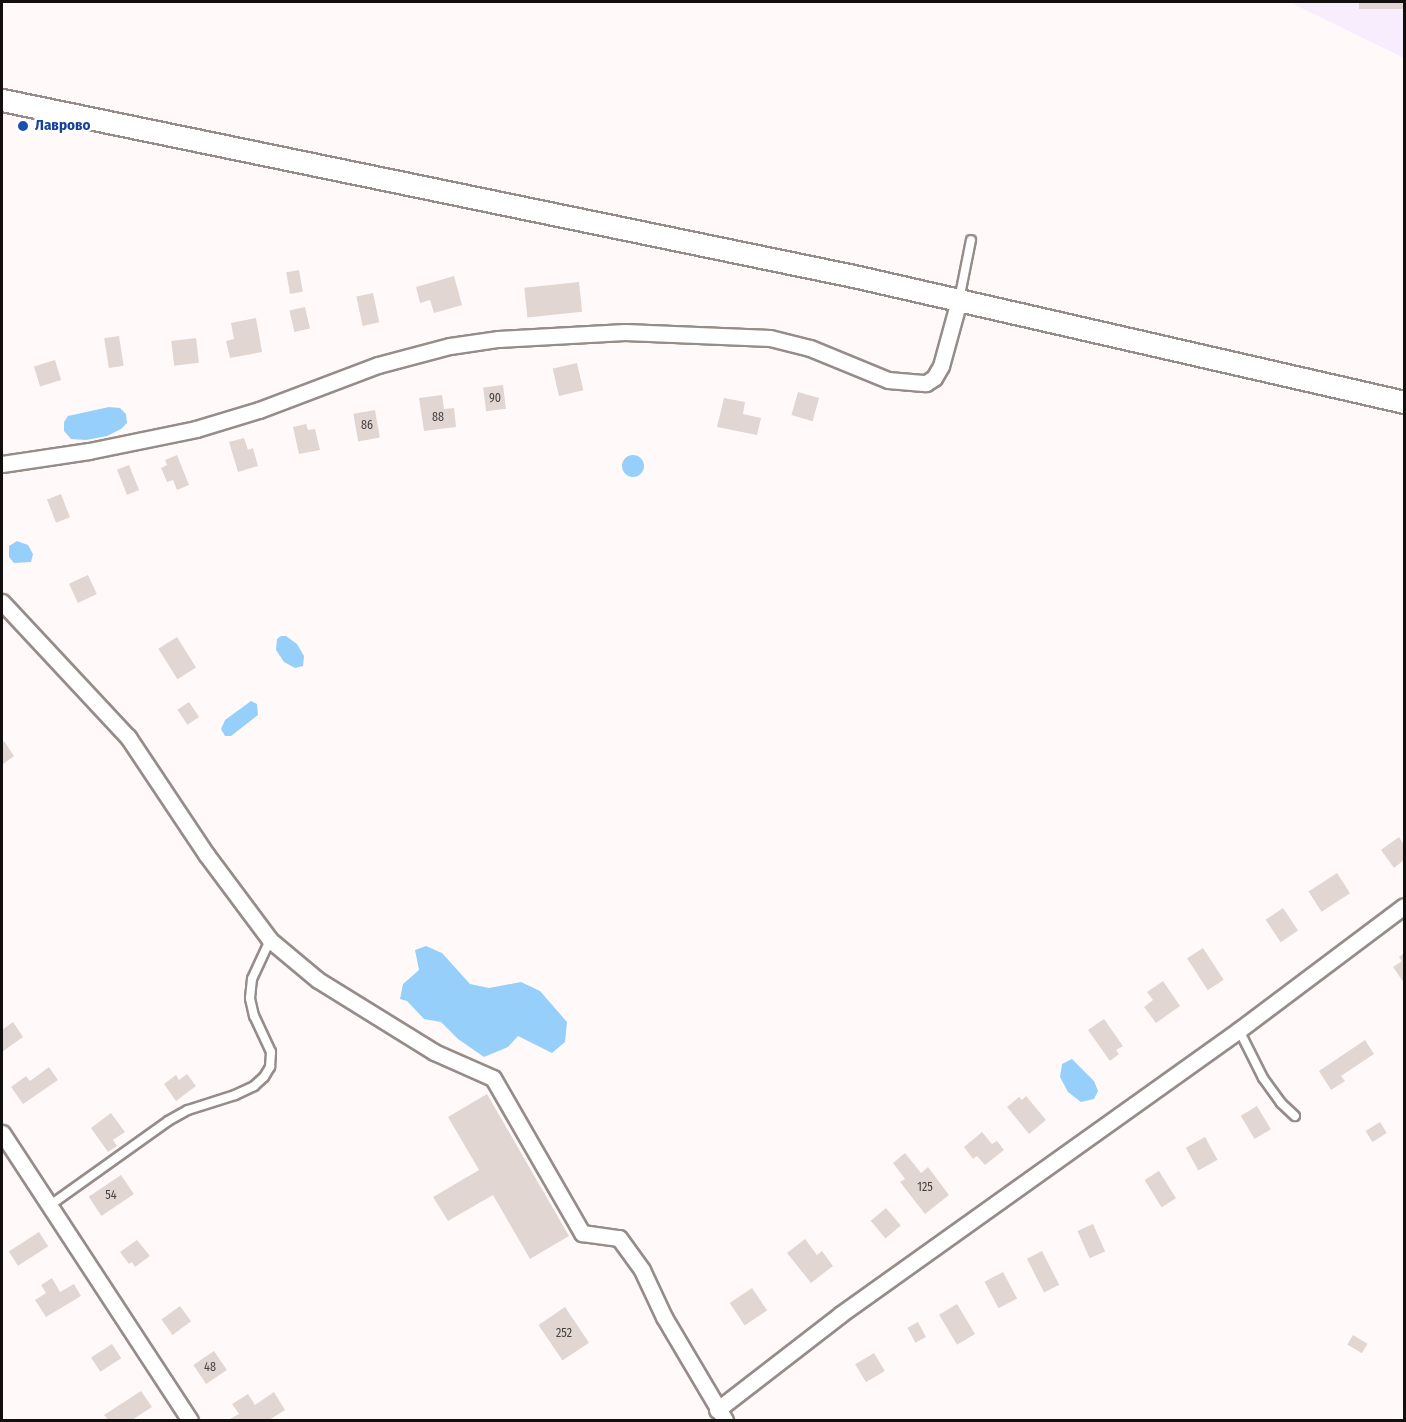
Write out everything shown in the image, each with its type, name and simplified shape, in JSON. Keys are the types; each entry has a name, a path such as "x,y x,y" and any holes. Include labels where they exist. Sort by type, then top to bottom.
{"main road":[{"path":"2,100 384,177 858,277 1404,402"}],"street":[{"path":"2,464 89,451 195,429 259,410 412,355 450,346 530,336 625,332 771,338 810,348 888,380 926,383 934,378 941,366 959,300"},
{"path":"2,602 128,737 206,854 270,940 318,980 425,1046 493,1078 582,1233 619,1238 642,1270 664,1317 721,1415 841,1314 1239,1030 1404,906"},
{"path":"2,1133 190,1420"}],"lane":[{"path":"959,300 971,240"},
{"path":"50,1206 168,1121 188,1110 235,1095 254,1086 264,1077 270,1067 271,1052 254,1016 250,998 252,979 270,940"},
{"path":"1239,1030 1263,1078 1281,1104 1295,1116"}],"shaded area":[{"path":"1289,2 1404,2 1404,58"}],"water":[{"path":"109,407 120,408 126,414 127,423 121,429 107,436 86,440 71,439 64,431 64,422 68,416"},
{"path":"629,455 637,455 644,462 644,470 637,477 629,477 622,470 622,462"},
{"path":"17,541 28,545 33,554 31,562 14,563 9,557 9,546"},
{"path":"286,636 297,644 304,656 303,666 295,668 284,662 276,650 277,639"},
{"path":"251,701 257,704 258,715 231,736 225,736 221,729 225,720"},
{"path":"426,946 442,953 470,984 489,988 521,982 540,991 567,1022 565,1042 552,1053 518,1036 508,1047 484,1057 458,1039 441,1022 424,1019 407,1001 400,999 403,984 419,970 415,950"},
{"path":"1072,1059 1094,1081 1098,1091 1094,1099 1081,1102 1068,1092 1060,1077 1062,1064"}],"building":[{"path":"1359,2 1404,2 1404,9 1359,9"},
{"path":"299,270 303,292 290,294 286,272"},
{"path":"454,276 462,305 434,313 430,300 420,303 416,287"},
{"path":"579,282 582,312 527,318 524,288"},
{"path":"373,293 379,322 363,326 356,297"},
{"path":"305,307 310,328 294,332 289,311"},
{"path":"256,318 262,352 230,358 226,341 234,339 231,323"},
{"path":"119,336 124,366 109,368 104,338"},
{"path":"196,338 199,363 174,366 171,341"},
{"path":"55,360 61,380 40,387 34,366"},
{"path":"577,363 583,390 559,396 553,369"},
{"path":"503,385 506,409 486,411 483,387"},
{"path":"798,392 819,398 813,421 791,415"},
{"path":"442,395 444,409 454,408 456,427 424,431 419,398"},
{"path":"724,398 745,402 743,414 761,418 757,435 717,427"},
{"path":"375,410 380,438 358,441 353,414"},
{"path":"306,424 308,430 315,429 320,450 299,454 293,427"},
{"path":"244,438 248,450 253,448 258,466 238,472 229,442"},
{"path":"177,455 189,485 177,490 173,480 167,482 161,468 167,465 165,460"},
{"path":"129,465 139,490 127,495 117,470"},
{"path":"61,494 70,517 56,523 47,499"},
{"path":"88,575 97,594 78,603 69,584"},
{"path":"177,637 196,668 177,679 158,649"},
{"path":"189,702 199,717 187,725 177,710"},
{"path":"4,741 14,756 2,765 2,743"},
{"path":"1399,837 1404,845 1404,860 1394,868 1381,850"},
{"path":"1337,873 1350,893 1322,912 1308,892"},
{"path":"1283,908 1298,930 1281,942 1266,920"},
{"path":"1203,948 1224,980 1208,990 1187,958"},
{"path":"1404,953 1404,983 1393,967 1402,961 1399,957"},
{"path":"1163,981 1180,1006 1156,1023 1144,1007 1153,1000 1147,992"},
{"path":"1104,1019 1123,1046 1116,1050 1119,1054 1110,1061 1088,1030"},
{"path":"13,1022 23,1037 2,1052 2,1030"},
{"path":"1365,1040 1374,1054 1341,1076 1345,1081 1331,1090 1319,1071"},
{"path":"49,1067 58,1080 23,1104 11,1087 26,1076 30,1081"},
{"path":"187,1074 196,1086 176,1101 164,1084 176,1075 179,1080"},
{"path":"487,1094 569,1236 530,1259 493,1195 448,1221 433,1197 479,1170 448,1117"},
{"path":"1026,1096 1046,1120 1029,1134 1007,1107 1019,1097 1022,1100"},
{"path":"1257,1106 1271,1129 1255,1139 1241,1116"},
{"path":"111,1113 125,1132 113,1140 117,1146 108,1152 91,1128"},
{"path":"1380,1122 1387,1133 1372,1142 1366,1131"},
{"path":"982,1132 992,1144 997,1141 1004,1150 985,1165 977,1156 973,1159 964,1147"},
{"path":"1205,1137 1218,1160 1198,1170 1186,1148"},
{"path":"905,1153 921,1173 928,1167 949,1195 925,1214 900,1182 905,1179 893,1163"},
{"path":"1159,1171 1176,1198 1162,1207 1145,1180"},
{"path":"121,1175 134,1194 102,1216 89,1197"},
{"path":"886,1208 901,1226 885,1238 871,1221"},
{"path":"1093,1224 1105,1251 1090,1258 1077,1231"},
{"path":"39,1232 48,1246 18,1266 9,1252"},
{"path":"805,1239 817,1255 822,1251 833,1266 811,1283 787,1253"},
{"path":"137,1240 150,1256 135,1267 132,1262 129,1264 120,1252"},
{"path":"1042,1251 1059,1285 1044,1293 1027,1259"},
{"path":"1003,1272 1017,1298 999,1308 984,1282"},
{"path":"52,1278 60,1292 74,1284 81,1296 46,1317 35,1300 46,1293 41,1285"},
{"path":"752,1288 767,1310 745,1325 730,1303"},
{"path":"957,1304 975,1334 957,1345 939,1315"},
{"path":"180,1306 191,1321 173,1335 161,1320"},
{"path":"565,1307 589,1343 563,1361 538,1325"},
{"path":"918,1322 926,1337 915,1343 907,1328"},
{"path":"1353,1335 1368,1344 1362,1353 1347,1344"},
{"path":"112,1344 121,1358 100,1372 91,1358"},
{"path":"214,1351 227,1370 206,1384 193,1365"},
{"path":"874,1353 885,1371 866,1382 855,1364"},
{"path":"141,1391 152,1407 132,1420 108,1420 104,1415"},
{"path":"274,1392 285,1410 269,1420 228,1420 239,1414 232,1404 248,1394 255,1405"}],"place":[{"name":"Лаврово","path":"23,126"}]}
